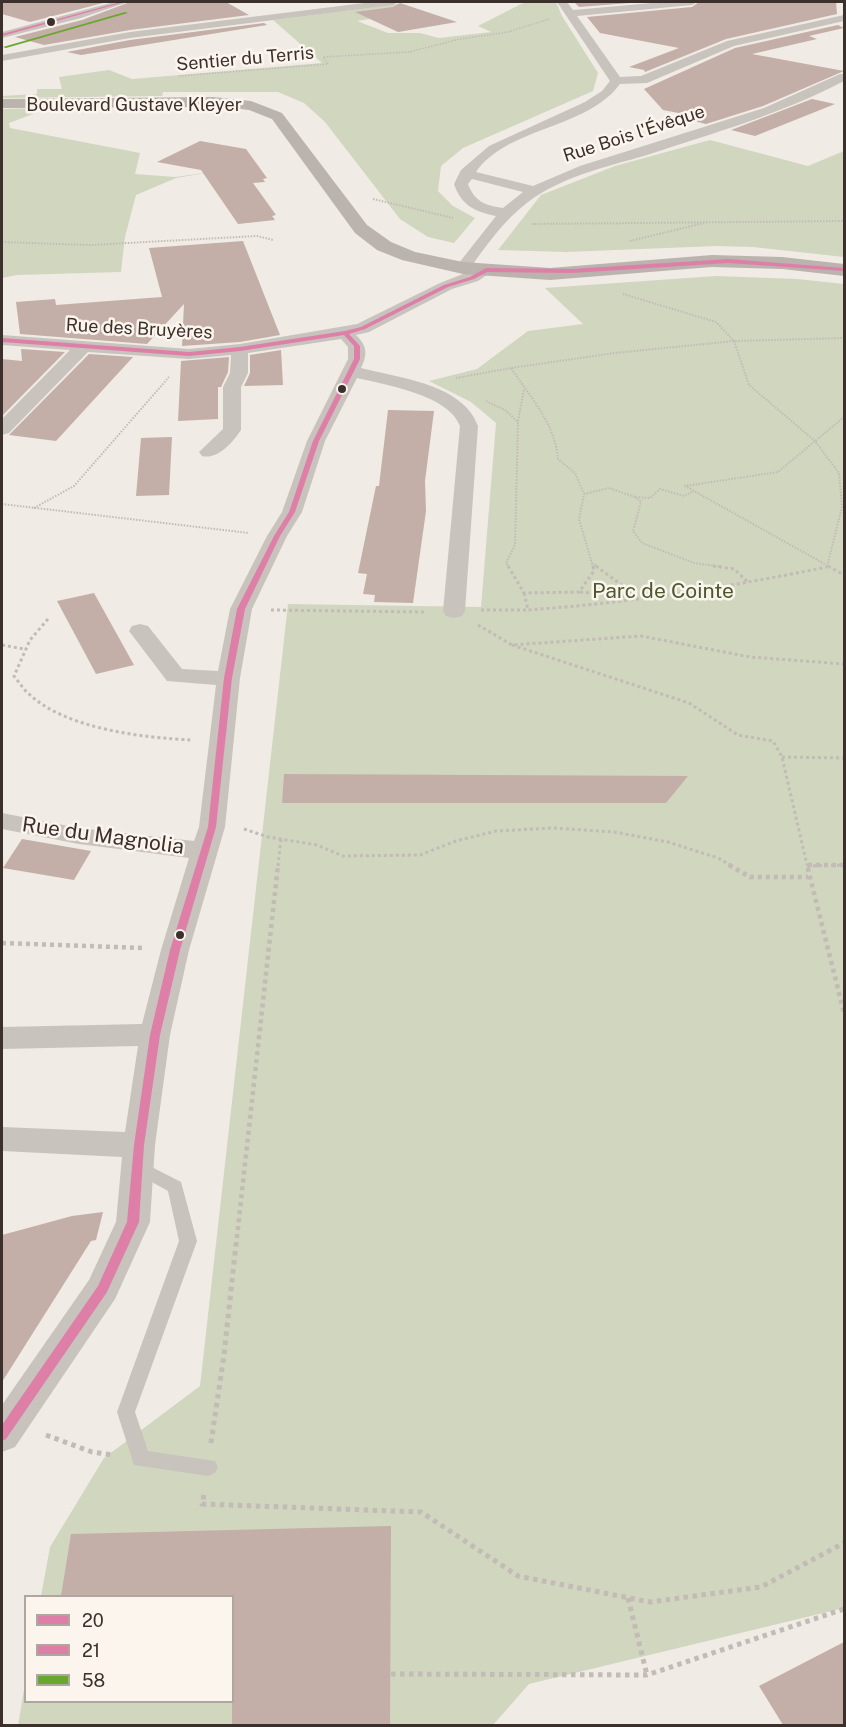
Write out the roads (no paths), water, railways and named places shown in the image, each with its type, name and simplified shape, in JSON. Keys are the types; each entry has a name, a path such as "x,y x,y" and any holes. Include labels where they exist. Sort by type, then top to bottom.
{"street":[{"path":"2,35 123,2"},
{"path":"2,57 130,35 393,2"},
{"path":"496,224 485,210 470,202 463,195 461,184 466,173 491,150 595,102 613,90 616,81 610,69 562,2"},
{"path":"571,16 692,2"},
{"path":"76,3 98,10"},
{"path":"616,81 643,80 731,43 844,18"},
{"name":"Rue Bois l'Évêque","path":"446,286 448,276 459,267 496,224 534,191 591,166 758,115 825,88 844,77"},
{"name":"Boulevard Gustave Kleyer","path":"2,104 230,102 268,111 277,116 354,221 373,239 409,256 459,267 550,274 711,261 782,263 844,270"},
{"path":"466,173 534,191"},
{"name":"Rue des Bruyères","path":"2,340 189,354 240,349 345,333 363,328 446,286 472,278 486,270"},
{"path":"6,1428 103,1289 133,1222 138,1156 155,1035 175,950 212,827 228,678 241,609 277,536 292,512 316,441 357,359 357,346 345,333"},
{"path":"2,429 83,347"},
{"path":"209,452 232,430 232,387 239,373 240,349"},
{"path":"351,371 389,380 445,400 462,410 469,426 454,611"},
{"path":"140,631 175,676 228,678"},
{"name":"Rue du Magnolia","path":"2,821 79,836 205,851"},
{"path":"2,1038 155,1035"},
{"path":"2,1138 138,1156"}],"lane":[{"path":"138,1156 175,1187 188,1241 126,1412 141,1459 208,1467"}],"park label":[{"name":"Parc de Cointe","path":"663,592"}]}
